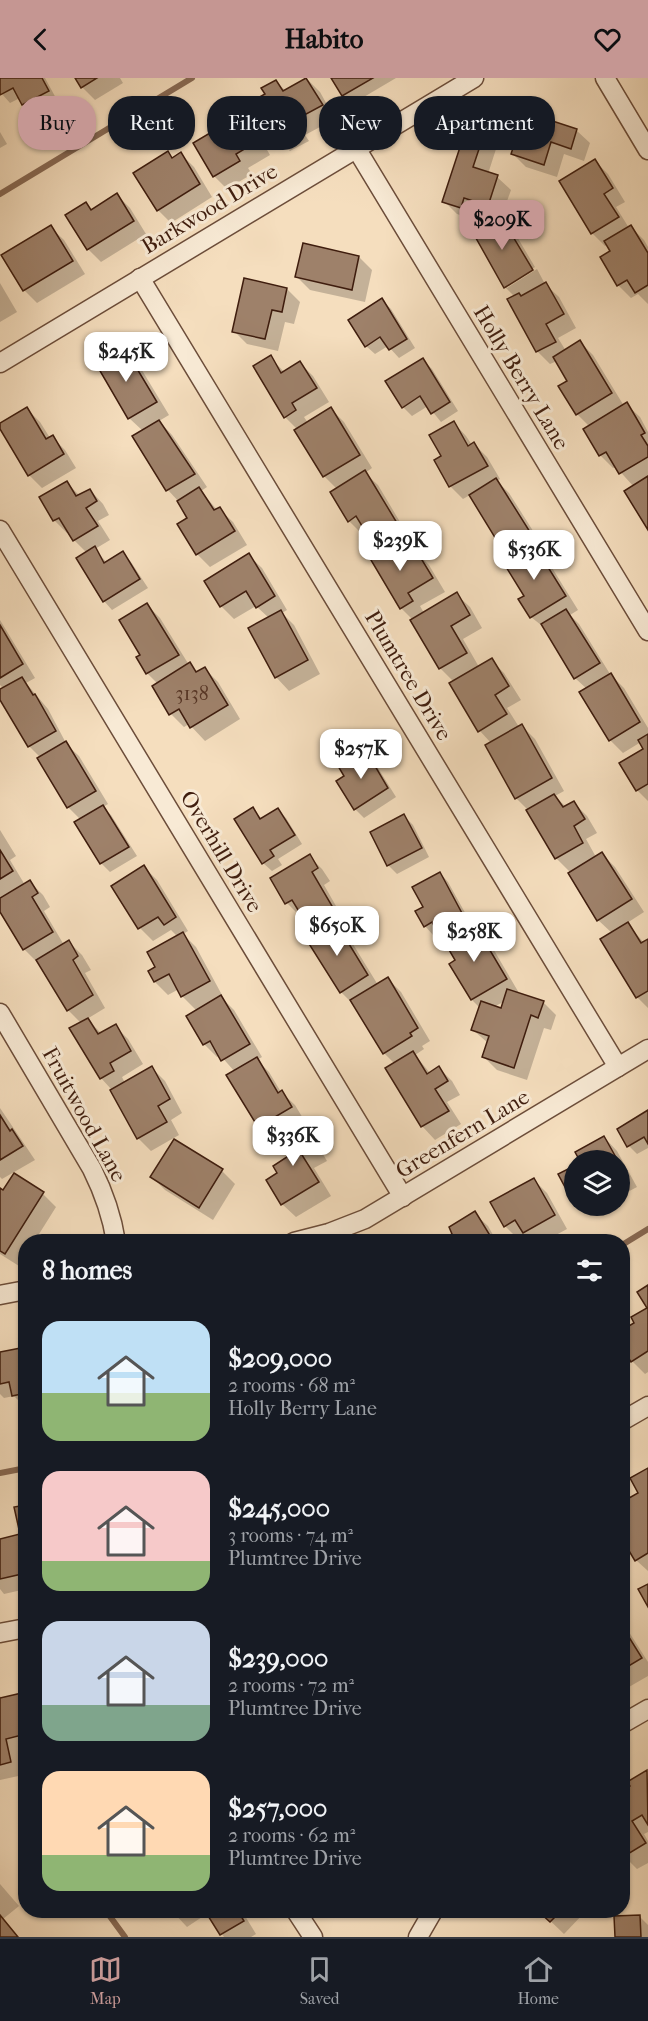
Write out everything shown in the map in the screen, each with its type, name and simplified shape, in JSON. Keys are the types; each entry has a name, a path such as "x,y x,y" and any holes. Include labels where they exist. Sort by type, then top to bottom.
{"street":[{"name":"Barkwood Drive","path":"402,121 474,78"},
{"path":"604,78 648,150"},
{"name":"Barkwood Drive","path":"0,363 353,150"},
{"name":"Holly Berry Lane","path":"357,150 648,631"},
{"name":"Plumtree Drive","path":"140,278 618,1067"},
{"name":"Overhill Drive","path":"0,530 403,1197"},
{"name":"Fruitwood Lane","path":"0,1013 92,1169 110,1212 114,1234"},
{"name":"Greenfern Lane","path":"325,1234 365,1219 648,1049"},
{"path":"0,1295 18,1292"},
{"path":"630,1416 648,1406"},
{"path":"0,1633 18,1630"},
{"path":"630,1719 648,1708"},
{"path":"301,1918 313,1937"},
{"path":"418,1937 429,1918"}],"building":[{"path":"0,78 42,78 49,91 39,96 18,97 13,88 0,95"},
{"path":"75,78 97,78 81,88"},
{"path":"306,78 319,99 319,107 307,114 307,96 261,96 265,94 261,88 276,80 283,91"},
{"path":"331,78 373,78 342,96"},
{"path":"555,122 577,129 571,149 555,143"},
{"path":"207,135 207,150 243,150 236,154 240,161 213,177 195,146 195,142"},
{"path":"459,150 479,150 473,167 498,175 488,206 464,198 461,208 442,202"},
{"path":"512,150 549,150 544,165 511,154"},
{"path":"168,151 172,158 181,152 200,184 157,211 133,173"},
{"path":"595,159 613,188 604,194 619,217 591,234 559,181"},
{"path":"117,193 134,221 87,250 65,215 86,202 91,210"},
{"path":"500,215 533,270 504,288 472,231"},
{"path":"51,225 73,261 23,291 1,255"},
{"path":"631,225 648,253 648,285 635,293 627,280 617,286 600,257 610,251 604,241"},
{"path":"303,243 359,256 352,290 295,277"},
{"path":"244,278 287,288 282,312 272,310 265,339 232,332"},
{"path":"546,282 564,314 546,324 556,342 536,352 507,299 519,293 521,296"},
{"path":"382,298 407,339 389,350 380,337 365,347 348,320"},
{"path":"580,340 612,393 576,415 558,386 567,381 553,357"},
{"path":"124,347 157,402 128,419 96,364"},
{"path":"271,355 281,373 300,361 317,388 292,403 296,410 284,418 253,366"},
{"path":"423,358 450,402 431,414 420,396 402,408 385,381"},
{"path":"627,402 645,433 641,435 648,446 648,457 619,474 606,452 599,456 583,429"},
{"path":"27,407 46,439 53,435 64,454 28,476 0,429 0,423"},
{"path":"331,407 360,455 323,477 294,430"},
{"path":"159,420 195,474 166,491 132,436"},
{"path":"454,421 468,446 474,442 488,466 449,487 434,460 441,456 429,435"},
{"path":"365,470 397,523 370,539 356,516 348,522 330,492"},
{"path":"648,476 648,530 624,491"},
{"path":"496,478 530,532 502,549 469,495"},
{"path":"67,481 76,496 90,489 97,501 86,508 98,526 73,541 59,518 53,521 39,497"},
{"path":"199,487 214,510 220,507 235,531 196,555 177,524 187,518 177,501"},
{"path":"391,541 401,559 416,550 433,578 408,593 413,601 400,609 368,555"},
{"path":"533,543 566,596 530,618 518,599 524,596 503,562"},
{"path":"95,546 104,563 123,551 140,579 103,602 76,558"},
{"path":"249,553 275,596 256,608 246,591 220,607 204,581"},
{"path":"457,592 470,615 451,626 467,653 439,669 410,620"},
{"path":"147,603 179,655 146,674 136,657 140,655 119,620"},
{"path":"566,609 600,663 574,679 541,624"},
{"path":"281,610 308,660 275,678 248,628"},
{"path":"0,625 23,664 0,678"},
{"path":"492,658 509,686 495,695 507,714 478,732 449,683"},
{"path":"190,662 196,672 205,667 228,705 190,728 179,709 169,715 152,686"},
{"path":"611,673 640,722 609,741 579,692"},
{"path":"22,677 33,695 35,694 56,731 28,747 0,700 0,689"},
{"path":"522,724 552,778 515,799 485,745"},
{"path":"648,734 648,784 636,791 619,763 643,749 638,740"},
{"path":"66,741 96,791 67,808 37,758"},
{"path":"365,749 388,788 354,810 336,781 344,776 338,766"},
{"path":"554,794 563,807 574,801 585,819 574,826 583,843 555,859 526,810"},
{"path":"103,805 129,847 100,864 74,822"},
{"path":"253,807 260,819 278,808 295,835 270,850 274,856 262,864 234,819"},
{"path":"404,814 422,848 387,866 370,832"},
{"path":"0,850 13,871 0,879"},
{"path":"602,852 632,899 597,921 568,873"},
{"path":"310,854 318,868 312,872 332,906 306,923 292,900 285,904 270,878"},
{"path":"144,865 176,917 164,925 158,917 138,929 111,886"},
{"path":"440,872 464,917 437,932 432,922 424,927 415,911 423,907 412,887"},
{"path":"30,880 38,893 32,897 53,932 23,950 0,912 0,898"},
{"path":"335,921 368,975 340,993 306,939"},
{"path":"628,922 641,943 648,939 648,991 636,998 600,939"},
{"path":"475,925 507,979 471,1000 449,964 455,960 445,943"},
{"path":"183,932 210,981 181,997 169,974 154,982 148,971 155,967 147,952"},
{"path":"69,940 78,956 73,960 93,995 67,1011 36,960"},
{"path":"388,977 418,1028 410,1033 412,1036 383,1054 350,1000"},
{"path":"507,989 544,1001 538,1018 531,1015 514,1068 482,1057 489,1036 471,1030 481,1001 501,1008"},
{"path":"221,995 250,1044 221,1061 210,1041 203,1045 186,1016"},
{"path":"88,1018 98,1034 116,1024 131,1051 110,1063 114,1071 100,1079 69,1028"},
{"path":"413,1051 427,1074 439,1066 448,1081 435,1089 449,1111 421,1127 385,1068"},
{"path":"257,1057 278,1093 282,1090 292,1107 258,1127 226,1075"},
{"path":"152,1066 170,1099 158,1106 167,1122 137,1139 110,1090"},
{"path":"648,1110 648,1144 644,1137 627,1147 617,1129"},
{"path":"0,1115 23,1146 0,1160"},
{"path":"301,1124 315,1147 302,1155 319,1182 281,1205 266,1180 277,1173 273,1166 290,1155 279,1137"},
{"path":"604,1136 612,1150 579,1150"},
{"path":"174,1139 223,1169 199,1208 150,1177"},
{"path":"564,1171 564,1185 558,1174"},
{"path":"14,1173 44,1192 5,1254 0,1251 0,1188 3,1190"},
{"path":"534,1178 555,1215 523,1233 515,1220 504,1227 490,1202"},
{"path":"475,1211 489,1234 452,1234 449,1227"},
{"path":"648,1285 648,1351 631,1362 630,1325 634,1323 631,1317 647,1308 637,1292"},
{"path":"18,1349 18,1395 12,1396 9,1382 0,1384 0,1352"},
{"path":"648,1468 648,1553 635,1561 630,1553 630,1498 638,1493 630,1478"},
{"path":"18,1506 18,1525 14,1507"},
{"path":"18,1534 18,1575 0,1579 0,1539"},
{"path":"648,1584 648,1607 638,1589"},
{"path":"630,1639 642,1658 630,1665"},
{"path":"18,1694 18,1736 6,1739 11,1762 0,1765 0,1698"},
{"path":"647,1770 648,1825 642,1815 632,1821 646,1843 630,1853 630,1786 630,1780"},
{"path":"0,1915 18,1937 0,1937"},
{"path":"630,1915 640,1915 641,1937 615,1937 614,1918 630,1918"},
{"path":"209,1918 242,1918 244,1921 220,1935"}],"waterway":[{"path":"0,194 192,78"},
{"path":"630,1240 648,1229"},
{"path":"0,1473 18,1470"},
{"path":"111,1918 125,1937"}]}
